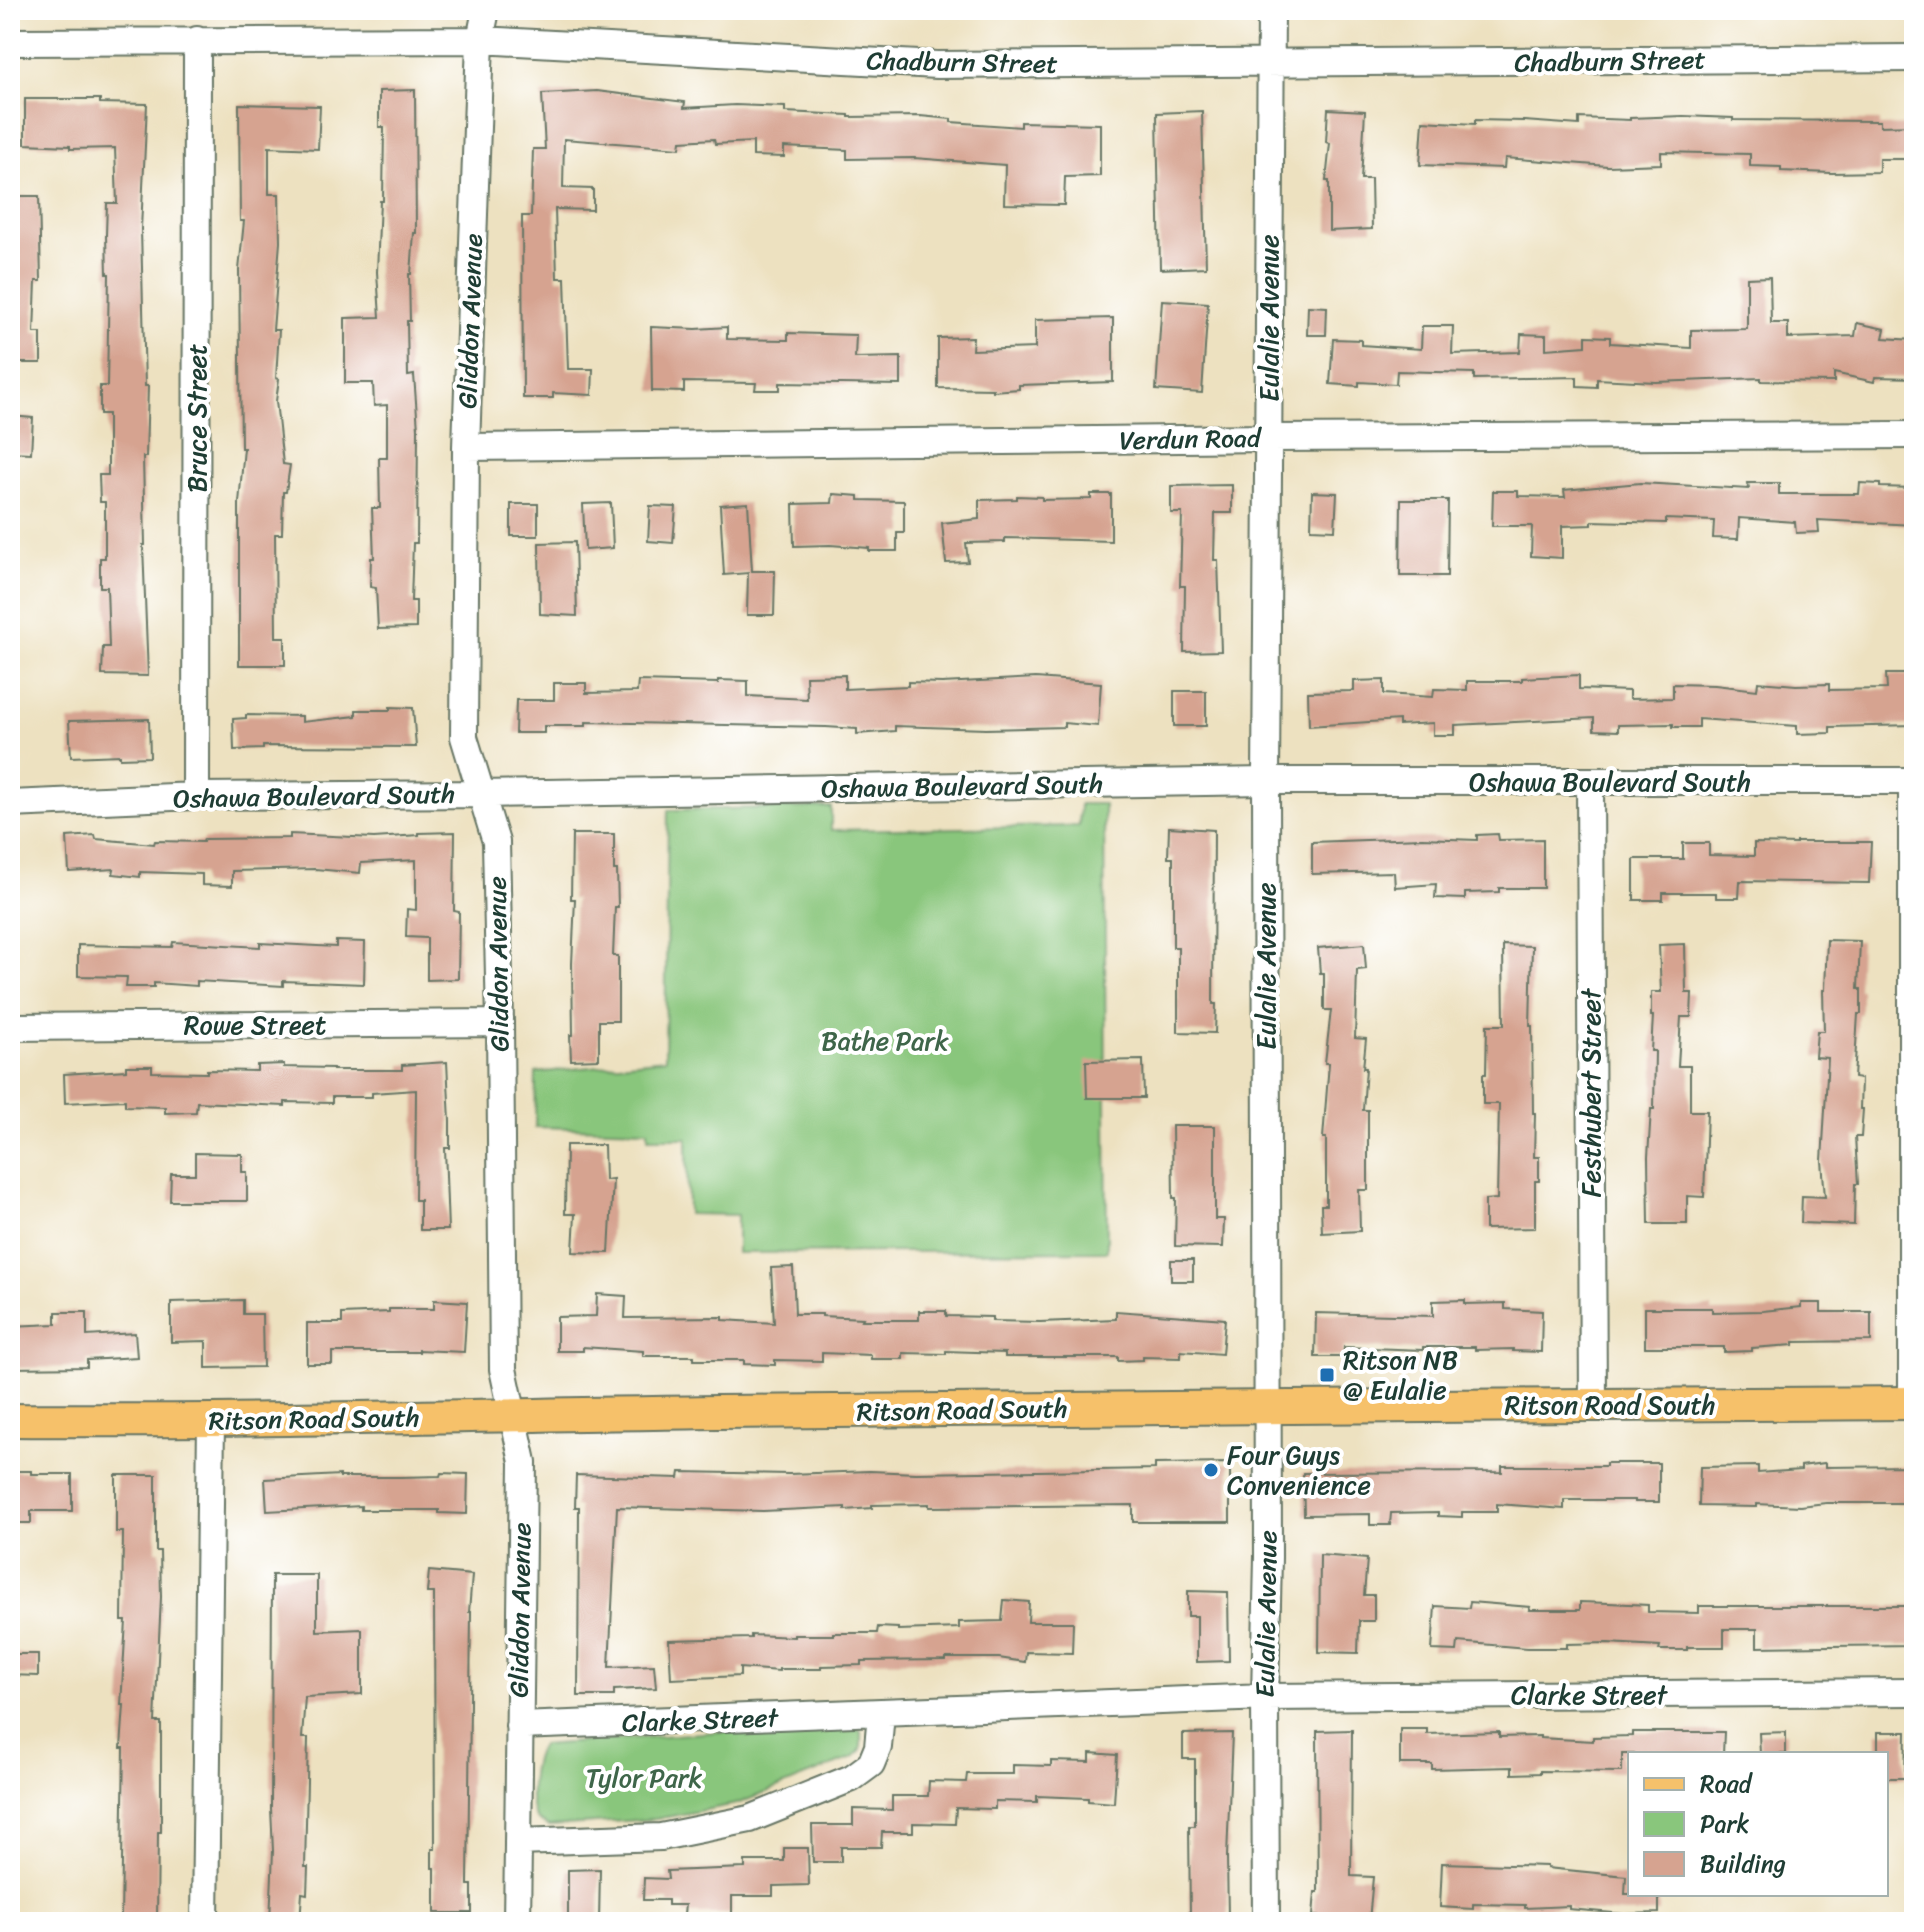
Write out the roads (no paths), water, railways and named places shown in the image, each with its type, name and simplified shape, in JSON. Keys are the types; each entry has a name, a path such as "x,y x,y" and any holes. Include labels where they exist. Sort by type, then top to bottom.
{"main road":[{"name":"Ritson Road South","path":"10,1420 211,1421 513,1414 1267,1406 1913,1403"}],"street":[{"name":"Gliddon Avenue","path":"486,10 480,40 466,447 464,737 496,842 503,1369 523,1462 517,1922"},
{"name":"Eulalie Avenue","path":"1266,1922 1266,781 1271,10"},
{"name":"Bruce Street","path":"196,796 197,40"},
{"name":"Chadburn Street","path":"10,42 480,40 937,65 1914,58"},
{"name":"Verdun Road","path":"466,447 1914,435"},
{"name":"Oshawa Boulevard South","path":"10,804 196,796 1266,781 1913,781"},
{"name":"Festhubert Street","path":"1590,781 1593,1405"},
{"path":"1913,781 1913,1403"},
{"name":"Rowe Street","path":"10,1027 500,1023"},
{"path":"205,1922 211,1421"},
{"name":"Clarke Street","path":"519,1726 1265,1697 1914,1692"},
{"path":"518,1842 661,1837 750,1819 852,1778 871,1764 878,1747 881,1713"}],"place":[{"name":"Ritson NB @ Eulalie","path":"1327,1375"},
{"name":"Four Guys Convenience","path":"1211,1470"}],"park label":[{"name":"Bathe Park","path":"885,1041"},
{"name":"Tylor Park","path":"644,1778"}]}
